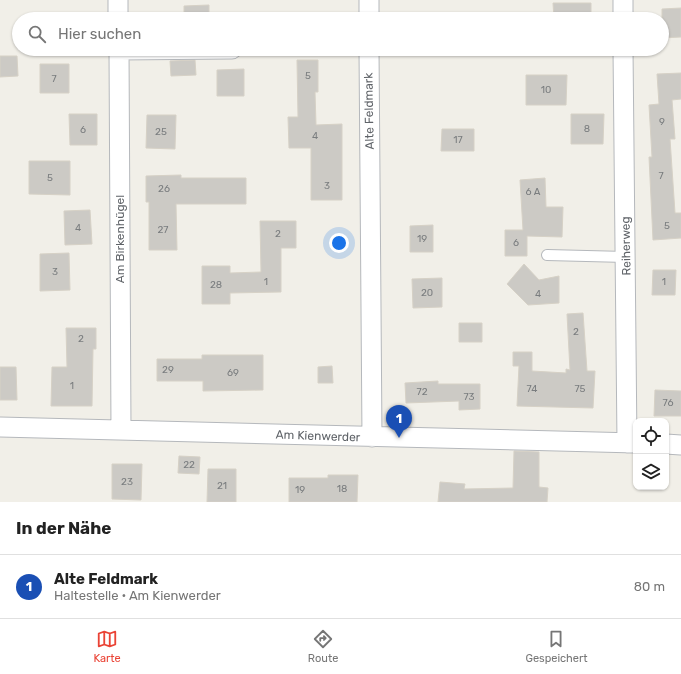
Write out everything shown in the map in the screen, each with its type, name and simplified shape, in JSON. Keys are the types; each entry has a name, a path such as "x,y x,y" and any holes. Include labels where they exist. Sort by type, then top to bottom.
{"street":[{"path":"118,0 118,12"},
{"path":"369,0 369,12"},
{"path":"623,0 623,12"},
{"name":"Am Birkenhügel","path":"121,430 124,56"},
{"name":"Alte Feldmark","path":"369,56 372,437"},
{"name":"Reiherweg","path":"624,56 626,257 632,443"},
{"name":"Am Kienwerder","path":"0,427 632,443"},
{"path":"669,444 681,445"}],"lane":[{"path":"547,255 626,257"}],"building":[{"path":"553,3 591,3 591,12 554,12"},
{"path":"209,5 209,12 184,12 184,6"},
{"path":"681,8 681,37 669,38 669,12 662,12 662,9"},
{"path":"0,56 17,56 18,76 0,77"},
{"path":"195,60 196,75 171,76 170,61"},
{"path":"297,60 318,60 318,92 315,92 316,125 342,124 342,200 311,200 311,148 289,148 288,117 298,117"},
{"path":"40,64 69,64 69,93 40,93"},
{"path":"244,69 244,96 217,96 217,70"},
{"path":"681,73 681,99 672,100 675,139 670,139 675,213 681,213 681,238 653,240 649,157 652,157 649,105 659,104 657,74"},
{"path":"526,75 567,75 566,105 526,105"},
{"path":"69,114 97,114 97,145 70,145"},
{"path":"571,114 604,114 603,144 571,144"},
{"path":"147,115 176,115 175,149 146,148"},
{"path":"442,129 474,129 474,151 441,151"},
{"path":"29,161 70,161 70,195 29,194"},
{"path":"181,175 181,178 246,178 246,204 176,204 177,250 149,250 149,202 146,202 146,176"},
{"path":"545,178 546,207 563,207 562,237 527,236 527,256 505,256 505,230 523,230 520,180"},
{"path":"90,210 92,244 65,245 64,211"},
{"path":"260,221 296,221 296,248 281,248 281,292 230,293 230,304 202,304 202,266 230,266 230,273 261,272"},
{"path":"433,225 433,252 410,252 410,226"},
{"path":"69,253 70,290 40,291 40,254"},
{"path":"524,264 539,280 559,276 559,303 528,305 507,284"},
{"path":"653,270 676,270 675,295 652,295"},
{"path":"442,278 442,307 413,308 412,279"},
{"path":"583,313 587,371 595,371 593,408 517,406 519,366 513,366 513,352 532,352 532,371 566,373 566,369 570,370 567,314"},
{"path":"459,323 482,323 482,342 459,342"},
{"path":"66,328 96,328 96,349 93,349 92,406 51,406 52,367 67,367"},
{"path":"202,355 263,355 263,390 203,391 203,381 157,381 157,359 202,359"},
{"path":"332,366 333,383 318,383 318,367"},
{"path":"0,367 16,367 17,400 0,400"},
{"path":"438,381 438,384 480,384 480,409 459,410 459,401 406,403 405,383"},
{"path":"655,390 681,391 681,416 654,416"},
{"path":"514,451 539,452 539,487 548,488 547,502 438,502 440,482 465,484 464,489 513,488"},
{"path":"179,456 200,457 199,474 178,473"},
{"path":"112,464 142,464 141,500 112,499"},
{"path":"208,469 236,469 236,502 207,502"},
{"path":"328,475 358,475 357,502 289,502 289,478 328,478"}],"place":[{"name":"Alte Feldmark","path":"399,438"}]}
